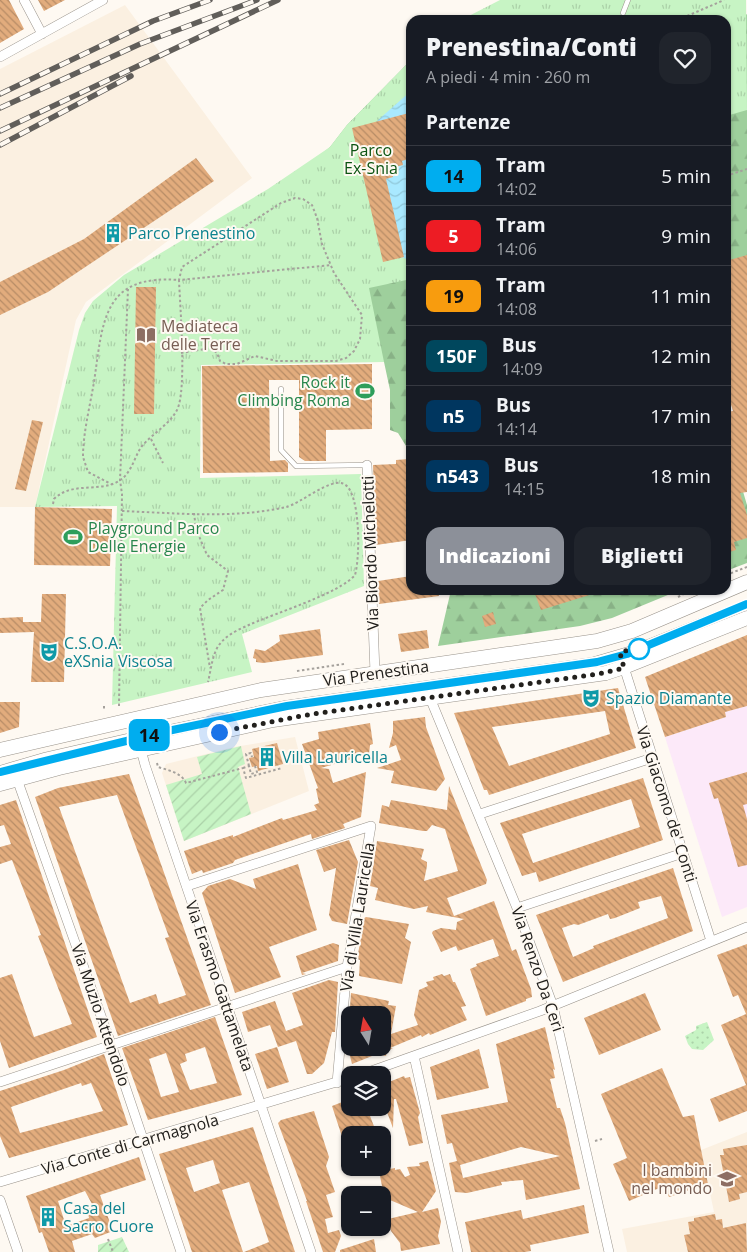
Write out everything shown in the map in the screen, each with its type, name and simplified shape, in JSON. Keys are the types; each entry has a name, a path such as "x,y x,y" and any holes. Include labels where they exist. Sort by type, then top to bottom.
{"main road":[{"name":"Via Prenestina","path":"731,589 747,582"},
{"name":"Via Prenestina","path":"0,750 261,690 597,641 632,631 716,595"},
{"path":"622,659 747,618"},
{"name":"Via Prenestina","path":"0,784 141,749 274,720 580,677 622,659"}],"street":[{"path":"24,0 42,34"},
{"path":"0,58 103,0"},
{"name":"Via Biordo Michelotti","path":"367,465 375,673"},
{"name":"Via Giacomo de' Conti","path":"622,659 711,940"},
{"name":"Via Renzo Da Ceri","path":"430,698 480,814 553,1006 609,1252"},
{"name":"Via Erasmo Gattamelata","path":"133,718 141,749 260,1106 311,1252"},
{"path":"480,814 652,758"},
{"name":"Via Muzio Attendolo","path":"17,779 112,1044 181,1252"},
{"name":"Via di Villa Lauricella","path":"187,886 371,826 347,967 337,1083"},
{"path":"517,908 683,853"},
{"path":"386,1066 553,1006 711,940 747,927"},
{"path":"0,1082 347,967"},
{"path":"414,1056 458,1252"},
{"name":"Via Conte di Carmagnola","path":"0,1182 341,1081"},
{"path":"0,1200 18,1252"}],"lane":[{"path":"623,13 628,0"},
{"name":"Via Biordo Michelotti","path":"281,389 281,450 296,466 367,465"},
{"name":"Via Prenestina","path":"0,768 137,734 286,703 565,664 622,659 747,602"}],"path":[{"path":"690,15 724,0"},
{"path":"731,174 747,169"},
{"path":"53,504 56,496 68,490 111,484 120,480 128,472 142,446 172,418 178,406 181,389 180,271 186,264 274,207 295,198 303,198 313,208 331,265 339,283 362,315 360,339 354,351 346,358 328,362 277,361 255,356 231,365 223,364 214,349 211,348 181,353"},
{"path":"111,484 86,470 83,450 102,325 108,311 128,288 150,279 179,280 331,265"},
{"path":"119,706 122,511 120,480 128,288"},
{"path":"151,439 163,463"},
{"path":"122,511 263,512 288,507 336,482 347,485 355,500 358,538 357,566 350,580 339,589 286,609 231,634 219,645 208,682"},
{"path":"194,513 196,529 207,555 228,571 223,590 200,608 205,647 211,671"},
{"path":"731,573 747,567"},
{"path":"252,757 251,753 246,754 251,774 257,772 255,766"},
{"path":"157,762 158,767 171,770 185,779 186,783 249,766"},
{"path":"243,768 246,778 282,768"},
{"path":"108,1239 113,1252"}],"shaded area":[{"path":"125,5 252,178 86,302 76,320 35,507 0,507 0,69"},
{"path":"747,706 747,907 722,917 665,737 726,717 725,712"},
{"path":"295,737 309,791 184,841 162,773 166,764 234,747"},
{"path":"747,1132 747,1252 627,1252 622,1229 714,1212 701,1150"}],"green space":[{"path":"500,0 746,0 747,110 731,115 731,15 471,15"},
{"path":"747,14 747,332 731,337 731,26"},
{"name":"Parco Ex-Snia","path":"406,65 406,446 398,433 390,430 390,390 384,362 356,362 324,152 347,125"},
{"path":"406,65 406,280 369,288 384,362 201,365 200,478 361,474 364,586 242,634 252,672 112,705 117,506 35,507 79,330 85,313 93,301 124,275 268,189 330,147 347,125"},
{"path":"731,451 747,505 747,563 731,569"},
{"path":"450,595 668,595 612,618 580,626 438,646"},
{"path":"241,746 245,764 238,767 251,814 184,841 166,785 202,774 197,757"},
{"path":"707,1022 714,1040 703,1050 692,1049 685,1036 696,1030 696,1026"},
{"path":"122,1237 129,1252 98,1252 98,1245"}],"water":[{"path":"406,95 406,259 399,256 369,135 378,120"}],"building":[{"path":"0,0 9,0 24,29 0,43"},
{"path":"38,0 65,0 44,11"},
{"path":"406,114 406,160 402,161 403,165 391,168 393,177 386,179 404,257 383,262 352,128"},
{"name":"Parco Prenestino","path":"196,158 214,181 48,292 0,315 0,282 84,239"},
{"path":"747,255 747,492 740,493 747,515 747,538 734,542 736,550 731,552 731,411 733,411 731,405 731,260"},
{"path":"136,287 156,287 154,414 134,414"},
{"path":"372,364 372,429 326,430 326,461 305,461 299,457 299,380 269,380 270,461 285,460 288,463 288,472 203,473 202,366"},
{"path":"32,420 43,422 26,491 15,489"},
{"path":"406,459 406,541 376,545 373,465 396,464 396,460"},
{"name":"Playground Parco Delle Energie","path":"35,507 112,509 110,566 34,565"},
{"path":"406,577 406,595 439,596 379,604 378,581"},
{"name":"C.S.O.A. eXSnia Viscosa","path":"42,594 66,594 64,682 31,682 34,632 0,633 0,618 23,617 23,622 41,622"},
{"path":"535,595 589,595 541,610"},
{"path":"493,612 496,624 485,627 482,616"},
{"path":"320,629 323,655 263,663 256,662 256,659 253,658 255,649 265,651 280,641 279,635"},
{"path":"427,630 429,648 401,652 398,634"},
{"path":"747,635 747,706 725,712 726,717 665,737 645,677"},
{"path":"618,688 636,748 489,795 487,790 484,790 454,713","holes":["605,711 610,734 509,766 492,727"]},
{"path":"0,702 20,702 19,727 0,733"},
{"path":"425,717 426,727 445,779 436,791 391,783 394,771 377,768 401,760 396,745 389,748 393,733 393,721"},
{"path":"370,723 373,744 370,745 369,754 321,768 329,769 333,783 366,772 361,817 343,824 345,828 312,839 311,834 235,860 233,863 203,873 202,870 192,874 184,851 233,835 233,837 282,818 283,820 317,810 314,805 319,803 316,789 318,788 302,744 319,739 318,732"},
{"name":"Villa Lauricella","path":"277,743 283,764 258,771 257,766 252,767 249,758 254,757 252,749"},
{"path":"747,772 747,804 743,805 747,819 747,865 738,867 718,798 714,799 709,783"},
{"path":"129,774 211,1005 118,1036 35,797 58,788","holes":["117,795 169,937 165,938 186,995 159,1004 156,994 130,1003 59,807"]},
{"path":"643,778 663,840 539,882 536,872 522,876 500,823","holes":["631,799 640,827 533,863 522,834"]},
{"path":"449,786 487,880 486,884 447,898 454,916 494,901 512,951 516,949 531,989 532,997 526,999 526,1001 486,1016 470,969 477,966 476,964 499,956 493,939 458,951 456,946 441,952 432,933 433,931 441,928 456,930 457,922 464,919 426,912 428,906 414,909 375,900 378,888 370,886 377,841 424,849 421,859 427,862 427,866 424,881 458,871 445,829 432,825 427,831 423,831 379,823 382,805 389,807 391,800 447,810"},
{"path":"16,800 97,1037 9,1068 0,1041 0,978 12,974 34,1037 72,1024 38,936 41,935 12,860 0,864 0,847 11,844 4,825 0,826 0,805"},
{"path":"349,840 358,862 347,924 332,921 329,915 336,868 324,872 316,850"},
{"path":"298,864 317,930 269,947 281,977 235,993 202,893 208,886 230,879 256,889 253,879"},
{"path":"673,868 693,931 563,982 536,915","holes":["661,896 668,918 593,946 594,948 573,957 562,928 574,924 578,925 608,914 610,919 615,918 640,908 638,902"]},
{"path":"366,917 409,924 405,938 411,942 402,984 359,976 360,960 357,959 363,927 360,926 361,920"},
{"path":"333,943 339,945 338,961 302,973 306,974 302,975 296,956"},
{"path":"747,944 747,1111 719,1122 710,1099 746,1085 721,1025 746,1014 738,995 733,997 717,955"},
{"path":"450,974 466,1006 461,1007 467,1020 430,1035 429,1033 422,1037 421,1035 391,1048 391,1034 418,1025 414,1015 419,990 428,986 426,982 434,980 433,977"},
{"path":"329,980 338,982 335,1032 332,1032 324,1063 312,1074 307,1074 296,1041 278,1047 270,1025 248,1032 242,1012 275,1001 286,1031 303,1025 292,993"},
{"path":"351,993 389,1001 388,1005 396,1006 391,1034 391,1006 350,1006"},
{"path":"645,993 661,1030 599,1055 584,1018"},
{"path":"215,1017 242,1095 148,1120 122,1048","holes":["205,1047 217,1083 190,1090 180,1064 187,1061 185,1054","166,1053 179,1092 161,1097 149,1059"]},
{"path":"545,1027 555,1070 553,1069 555,1078 550,1079 557,1108 560,1108 565,1123 580,1189 526,1200 523,1180 501,1182 502,1185 467,1193 455,1192 449,1163 457,1161 452,1143 447,1144 441,1115 508,1102 496,1044","holes":["521,1147 560,1156 463,1178 460,1165"]},
{"path":"277,1047 289,1082 267,1089 255,1054"},
{"path":"479,1049 489,1088 437,1100 430,1067"},
{"path":"104,1054 128,1125 9,1158 0,1136 0,1091 64,1070","holes":["81,1083 82,1086 91,1083 103,1111 20,1133 11,1107"]},
{"path":"350,1056 372,1056 352,1064"},
{"path":"662,1068 683,1117 694,1115 708,1184 669,1197 664,1186 629,1201 613,1164 627,1158 601,1094"},
{"path":"404,1076 405,1078 410,1077 420,1113 418,1117 423,1143 409,1146 396,1099 394,1099 393,1128 388,1116 391,1116 391,1081"},
{"path":"341,1102 341,1116 370,1116 374,1126 341,1126 341,1134 332,1106"},
{"path":"314,1111 329,1157 326,1166 335,1192 326,1195 333,1217 325,1219 328,1233 339,1230 341,1236 335,1252 323,1252 307,1201 278,1123 281,1120"},
{"path":"253,1127 295,1252 244,1252 269,1242 249,1182 222,1190 243,1252 192,1252 159,1154","holes":["213,1160 220,1183 194,1192 186,1168"]},
{"path":"747,1145 747,1192 739,1194 740,1199 729,1202 720,1155 724,1155 723,1149"},
{"path":"139,1157 146,1180 100,1195 113,1231 95,1238 92,1234 72,1241 75,1252 49,1252 42,1232 39,1233 26,1196","holes":["85,1191 92,1204 87,1209 89,1218 66,1226 58,1201"]},
{"path":"428,1161 436,1191 422,1212 438,1208 441,1222 438,1236 440,1244 401,1251 400,1243 391,1231 391,1218 418,1212 391,1200 391,1186 382,1186 380,1176 391,1176 391,1169 395,1168 395,1170 400,1169 405,1177 410,1175 407,1167 420,1166 419,1163"},
{"path":"584,1205 589,1233 530,1245 531,1251 525,1252 471,1252 465,1222 521,1210 523,1219"},
{"path":"715,1214 716,1220 722,1219 723,1228 746,1223 747,1252 688,1252 684,1235 690,1234 688,1222 694,1221 694,1218"},
{"path":"374,1239 376,1252 340,1252 340,1250"}],"tram line":[{"path":"0,772 138,737 268,710 597,662 627,654 747,604"},
{"name":"14","path":"0,772 163,732 287,706 370,693 566,668 597,662 627,654 747,604"}],"railway":[{"path":"0,94 153,21 210,0"},
{"path":"0,108 140,44 257,0"},
{"path":"0,131 278,0"},
{"path":"0,145 131,76"}],"place":[{"name":"Parco Prenestino","path":"113,233"},
{"name":"Mediateca delle Terre","path":"146,335"},
{"name":"Rock it Climbing Roma","path":"365,391"},
{"name":"Playground Parco Delle Energie","path":"73,537"},
{"name":"C.S.O.A. eXSnia Viscosa","path":"49,652"},
{"name":"Spazio Diamante","path":"591,698"},
{"name":"Villa Lauricella","path":"267,757"},
{"name":"I bambini nel mondo","path":"727,1179"},
{"name":"Casa del Sacro Cuore","path":"48,1217"}],"route":[{"path":"219,732 312,714 598,674 624,668 620,653 633,648 639,649"}]}
